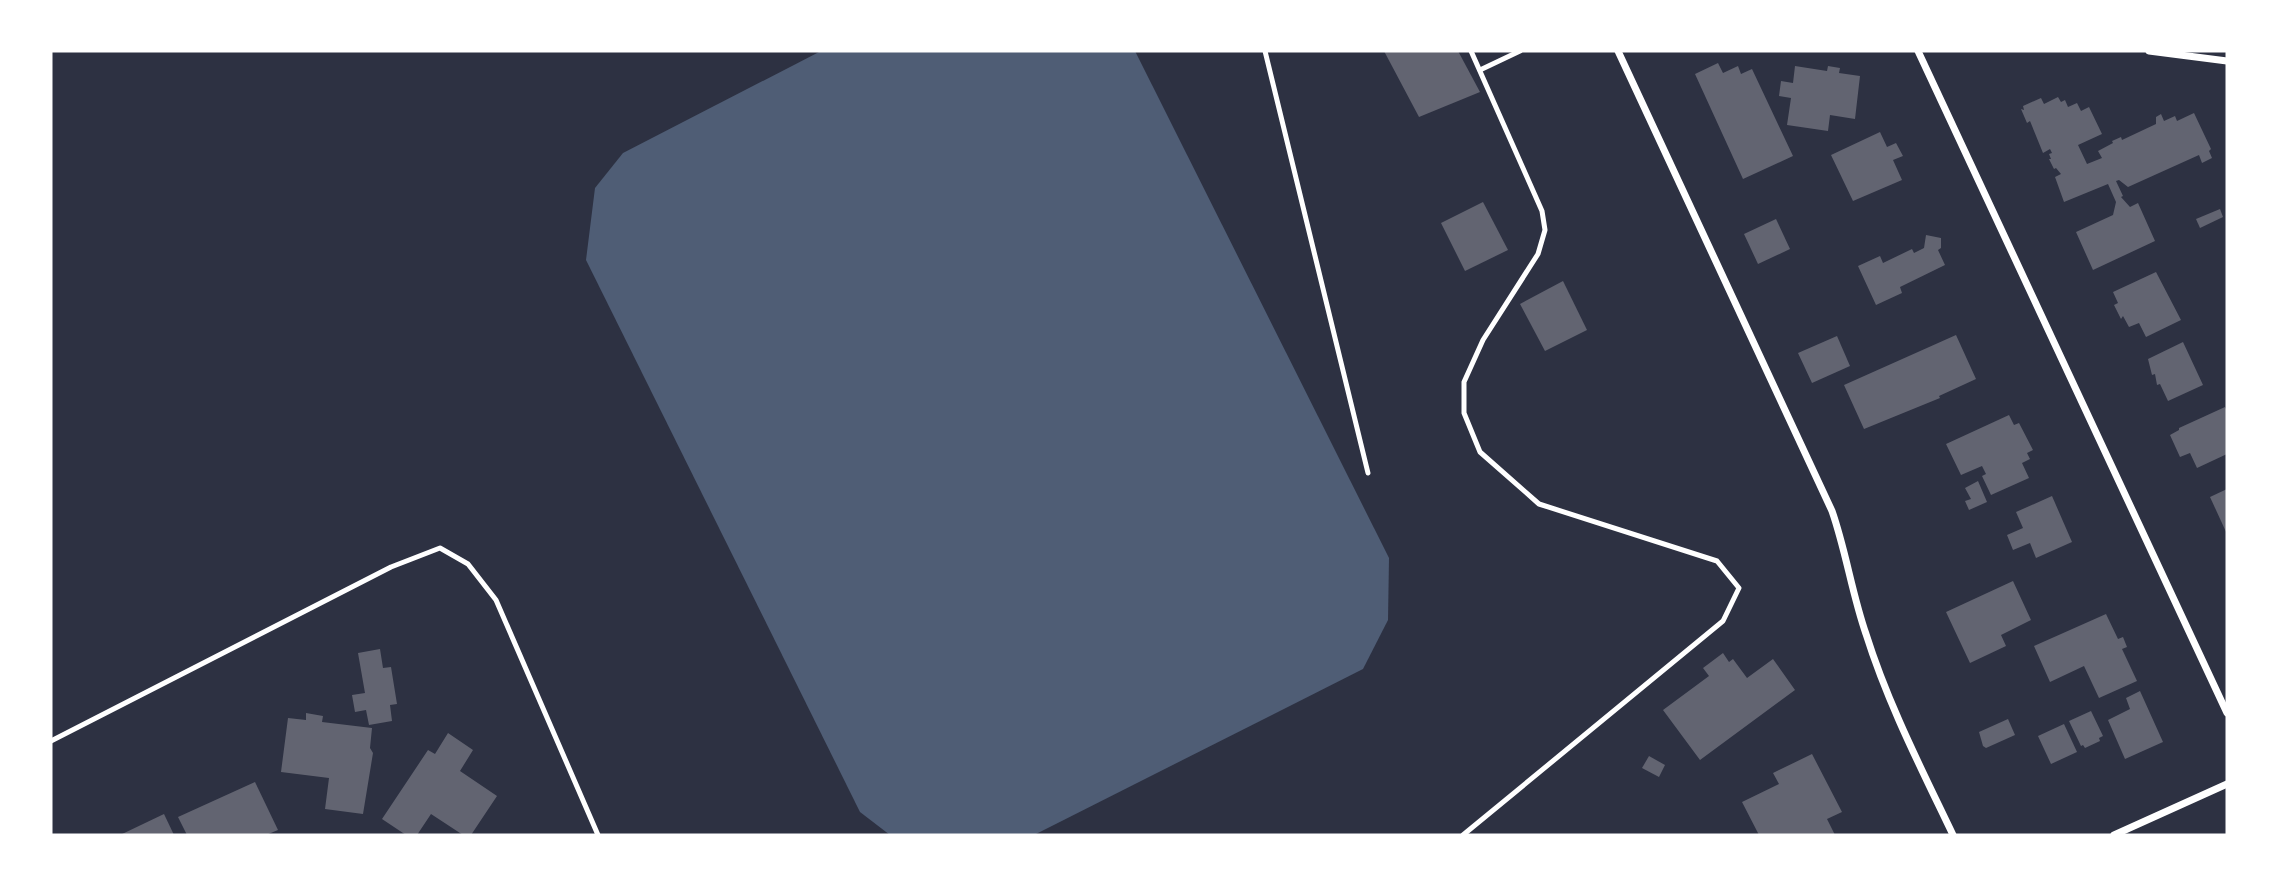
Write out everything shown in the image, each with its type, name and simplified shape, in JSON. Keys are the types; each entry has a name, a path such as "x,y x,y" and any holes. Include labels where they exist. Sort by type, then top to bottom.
{"street":[{"path":"1618,51 1832,511 1844,546 1865,633 1880,673 1953,835"},
{"path":"1918,51 2227,713"},
{"path":"2149,51 2227,61"},
{"path":"2115,835 2227,784"}],"lane":[{"path":"1265,51 1368,472"},
{"path":"1462,835 1723,621 1739,588 1717,561 1539,505 1480,453 1464,413 1464,382 1483,340 1538,254 1545,230 1542,211 1471,51"},
{"path":"1480,69 1520,51"},
{"path":"51,741 391,567 440,548 468,564 496,600 598,835"}],"water":[{"path":"821,51 1135,51 1389,558 1388,620 1363,669 1034,835 890,835 860,812 586,260 595,188 623,153"}],"building":[{"path":"1384,51 1458,51 1480,92 1419,117"},
{"path":"1718,63 1723,73 1738,66 1741,74 1752,69 1793,156 1743,179 1695,74"},
{"path":"1795,66 1827,71 1828,66 1840,68 1839,73 1860,76 1855,119 1830,115 1828,131 1787,125 1791,98 1779,96 1781,81 1793,83"},
{"path":"2058,97 2061,102 2065,100 2068,107 2077,103 2081,111 2089,107 2102,134 2078,145 2087,164 2102,158 2098,151 2113,143 2112,141 2121,137 2122,140 2156,124 2156,117 2161,114 2164,121 2175,116 2177,121 2194,113 2211,149 2209,151 2212,158 2202,163 2199,155 2128,187 2119,180 2116,181 2123,196 2121,197 2130,207 2138,203 2155,241 2093,270 2076,232 2113,215 2116,202 2108,184 2064,202 2055,177 2061,174 2054,169 2049,159 2049,154 2052,153 2050,149 2043,153 2030,121 2027,123 2021,109 2024,110 2023,106 2041,98 2044,104"},
{"path":"1880,132 1887,147 1896,143 1903,156 1893,160 1902,180 1853,201 1831,155"},
{"path":"1483,202 1508,250 1465,271 1441,223"},
{"path":"2220,209 2223,217 2200,228 2196,219"},
{"path":"1776,219 1790,249 1758,264 1744,234"},
{"path":"1926,235 1941,238 1941,248 1938,250 1945,265 1900,287 1902,293 1876,305 1858,266 1880,256 1883,263 1912,249 1914,253 1924,248"},
{"path":"2156,272 2181,320 2146,337 2139,323 2129,327 2123,316 2121,319 2114,305 2118,303 2113,292"},
{"path":"1563,281 1587,330 1545,351 1520,304"},
{"path":"1956,335 1976,379 1939,396 1940,398 1864,429 1844,385"},
{"path":"1837,336 1850,366 1812,383 1798,353"},
{"path":"2183,342 2203,385 2168,401 2160,384 2157,385 2155,374 2152,375 2148,359"},
{"path":"2225,407 2227,454 2197,468 2190,453 2180,457 2170,435 2179,428"},
{"path":"2009,415 2014,425 2019,423 2033,450 2027,453 2030,459 2022,463 2029,478 1991,495 1982,476 1986,474 1982,466 1961,475 1946,444"},
{"path":"1978,481 1987,502 1969,510 1965,501 1971,499 1965,488"},
{"path":"2227,489 2227,534 2210,497"},
{"path":"2052,496 2072,542 2036,558 2030,543 2013,550 2007,535 2023,528 2016,512"},
{"path":"2013,581 2031,620 2001,635 2006,646 1970,663 1946,612"},
{"path":"2106,614 2118,639 2123,637 2127,647 2122,649 2137,681 2099,698 2084,666 2050,682 2034,646"},
{"path":"380,649 383,668 391,667 397,704 390,705 392,721 369,725 366,710 355,712 352,695 365,693 358,653"},
{"path":"1723,653 1729,662 1733,659 1747,678 1773,659 1795,690 1700,760 1663,710 1709,676 1703,668"},
{"path":"2140,691 2163,742 2125,759 2108,720 2130,709 2126,698"},
{"path":"2091,711 2103,736 2099,738 2100,741 2085,748 2081,746 2069,721"},
{"path":"306,713 323,716 322,722 372,728 370,748 373,753 363,814 325,809 329,778 281,772 288,718 306,720"},
{"path":"2008,719 2015,735 1986,748 1983,746 1979,732"},
{"path":"2064,724 2077,752 2051,764 2038,736"},
{"path":"448,733 473,750 460,771 497,796 471,835 463,835 431,814 417,835 406,835 382,819 428,750 435,754"},
{"path":"1812,754 1842,812 1827,819 1835,835 1759,835 1742,802 1779,784 1773,773"},
{"path":"1649,756 1665,765 1659,777 1642,768"},
{"path":"255,782 278,830 266,835 187,835 178,817"},
{"path":"164,814 174,835 120,835"}]}
